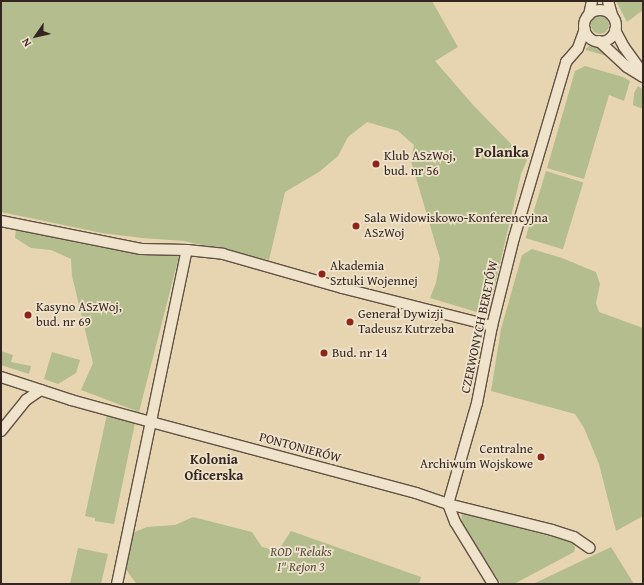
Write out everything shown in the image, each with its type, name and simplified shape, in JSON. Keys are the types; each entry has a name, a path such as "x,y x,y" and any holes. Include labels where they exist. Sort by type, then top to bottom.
{"street":[{"path":"592,1 589,15 585,24 587,34 628,67 643,77"},
{"path":"597,41 609,39 615,30 616,25 608,1"},
{"path":"589,15 593,12 603,10 612,15"},
{"name":"CZERWONYCH BERETÓW","path":"448,504 477,403 492,326 514,238 566,62 578,48 585,29"},
{"path":"615,30 624,47 643,73"},
{"name":"CZERWONYCH BERETÓW","path":"578,48 597,41"},
{"path":"1,221 141,249 187,250 223,254 342,288 492,326"},
{"path":"117,584 187,250"},
{"name":"PONTONIERÓW","path":"1,377 151,422 416,493 448,504 567,534 582,541 590,548"},
{"path":"23,384 26,400"},
{"path":"1,431 26,400 41,390"},
{"path":"448,504 455,522 493,584"}],"green space":[{"path":"1,1 432,1 458,47 435,61 473,105 527,160 521,174 489,310 480,313 430,298 436,283 440,259 411,161 414,145 398,131 367,122 348,137 338,156 319,172 285,192 269,260 184,241 102,233 1,212"},
{"path":"616,1 643,1 643,10 627,22"},
{"path":"600,16 606,19 609,25 606,31 600,34 594,31 591,25 594,19"},
{"path":"591,45 600,48 609,55 607,56 585,49"},
{"path":"585,66 623,77 630,81 624,101 609,95 584,179 547,168 575,71"},
{"path":"638,86 643,90 643,109 633,105 634,93"},
{"path":"546,171 583,182 563,249 526,238"},
{"path":"16,229 88,245 154,256 179,256 139,412 81,390 93,363 72,276 71,259 51,250 31,248 15,238"},
{"path":"532,249 562,258 596,272 600,284 596,303 599,312 643,328 643,516 616,531 599,464 584,428 575,414 491,391 501,329 522,255"},
{"path":"1,351 13,355 11,362 31,366 29,374 1,365"},
{"path":"52,352 80,360 76,373 58,384 44,379"},
{"path":"107,414 135,421 114,524 95,521 95,518 85,516"},
{"path":"462,513 574,543 574,552 514,584 501,584 461,523"},
{"name":"ROD \"Relaks I\" Rejon 3","path":"193,517 252,532 262,547 278,551 291,531 421,577 419,584 138,584 135,582 125,568 130,534 147,527 175,525"},
{"path":"611,547 634,584 533,584"},
{"path":"78,548 108,554 101,584 70,584"}],"place":[{"name":"Klub ASzWoj, bud. nr 56","path":"376,164"},
{"name":"Sala Widowiskowo-Konferencyjna ASzWoj","path":"356,226"},
{"name":"Akademia Sztuki Wojennej","path":"322,274"},
{"name":"Kasyno ASzWoj, bud. nr 69","path":"28,315"},
{"name":"Generał Dywizji Tadeusz Kutrzeba","path":"350,322"},
{"name":"Bud. nr 14","path":"324,353"},
{"name":"Centralne Archiwum Wojskowe","path":"541,457"}],"district":[{"name":"Polanka","path":"502,152"},
{"name":"Kolonia Oficerska","path":"214,468"}]}
